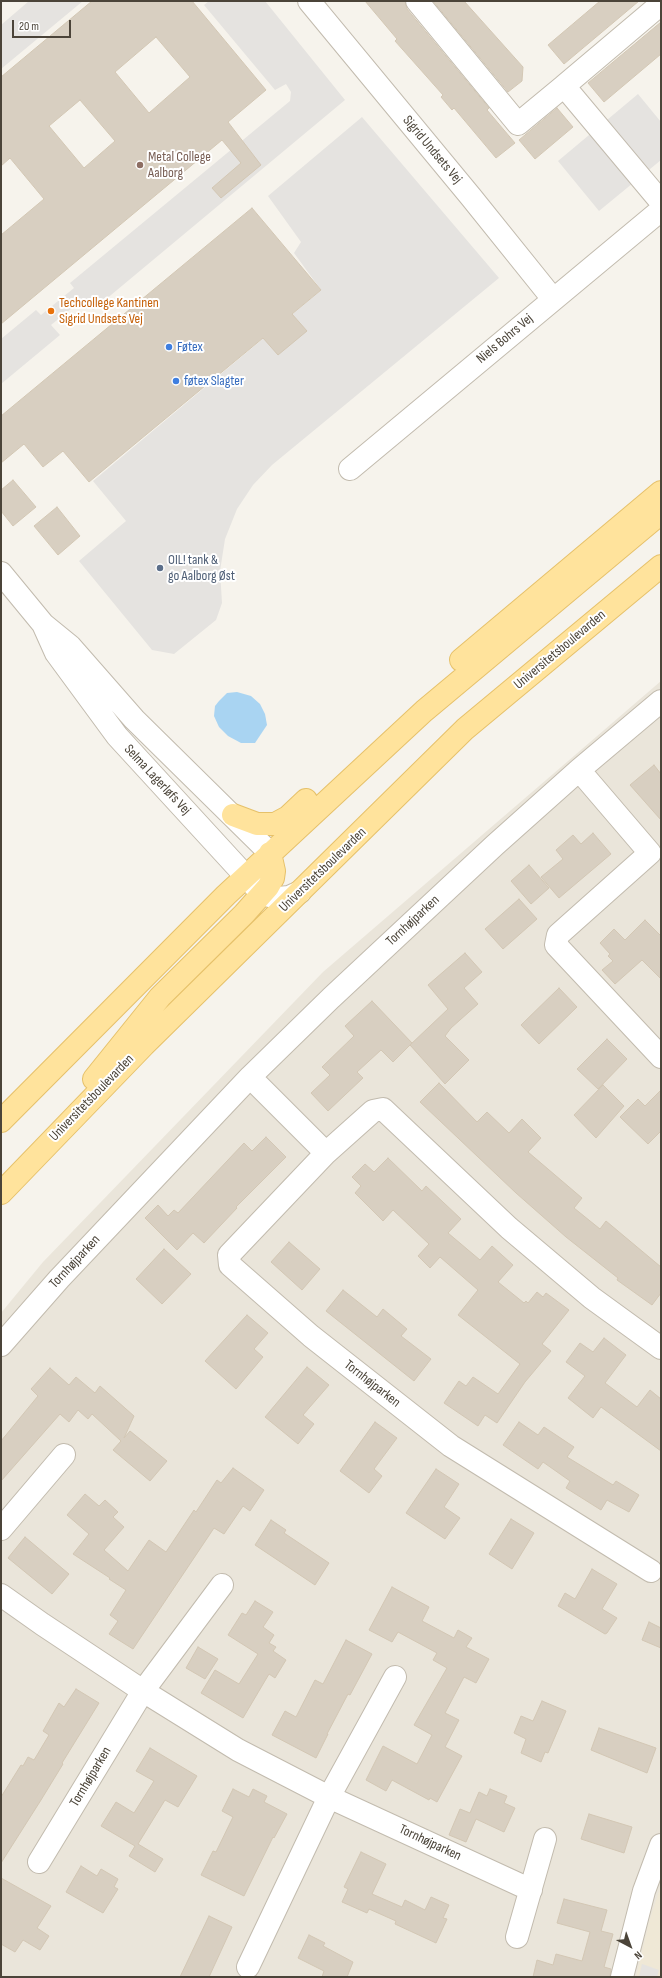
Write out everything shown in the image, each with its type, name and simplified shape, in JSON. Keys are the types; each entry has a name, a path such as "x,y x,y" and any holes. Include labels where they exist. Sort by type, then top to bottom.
{"main road":[{"path":"233,815 257,824 267,825 275,824 288,817 401,712 530,600 661,492"},
{"path":"1,1121 246,876 424,711 661,513"},
{"name":"Universitetsboulevarden","path":"1,1193 206,983 465,729 661,566"},
{"path":"54,1138 70,1108 160,997 262,894 273,878 274,871 270,853"}],"street":[{"name":"Sigrid Undsets Vej","path":"309,1 553,299"},
{"path":"417,1 518,124 661,4"},
{"path":"564,86 661,202"},
{"name":"Niels Bohrs Vej","path":"350,469 661,210"},
{"name":"Selma Lagerløfs Vej","path":"1,573 42,624 56,653 117,736 262,894"},
{"name":"Selma Lagerløfs Vej","path":"42,624 70,646 134,719 270,853"},
{"name":"Tornhøjparken","path":"1,1345 59,1279 250,1077 404,929 579,770 661,702"},
{"path":"579,770 655,849 558,935 556,946 661,1057"},
{"path":"262,894 278,898 289,897 300,892"},
{"path":"250,1077 326,1153"},
{"name":"Tornhøjparken","path":"651,1572 451,1446 312,1336 230,1265 229,1255 326,1153 373,1111 383,1109 509,1228 592,1298 661,1348"},
{"path":"1,1529 64,1454"},
{"name":"Tornhøjparken","path":"39,1862 143,1691 222,1585"},
{"name":"Tornhøjparken","path":"1,1594 42,1624 143,1691 238,1750 329,1797 531,1890"},
{"path":"248,1967 329,1797 395,1677"},
{"path":"517,1937 545,1840"},
{"path":"622,1977 644,1891 661,1845"}],"shaded area":[{"path":"29,1 83,1 1,69 1,25"},
{"path":"209,1 265,1 345,100 93,310 83,299 51,325 60,335 1,384 1,339 36,310 41,315 74,288 70,283 290,101 291,92 286,84 275,90 204,5"},
{"path":"638,94 661,122 661,160 599,211 558,161"},
{"path":"362,117 499,278 272,465 253,485 237,509 225,539 220,571 222,603 216,620 174,654 152,650 79,561 126,521 93,481 321,290 294,253 301,242 268,196"},
{"path":"661,681 661,1977 1,1977 1,1313 43,1262 323,972"},
{"path":"661,1885 661,1977 636,1977 649,1922"},
{"path":"642,1964 659,1970 657,1977 639,1977"}],"water":[{"path":"237,692 251,696 260,704 265,714 267,725 255,743 241,743 228,736 219,727 214,716 215,706 219,701 227,693"}],"building":[{"name":"Metal College Aalborg","path":"92,1 192,1 266,90 228,122 261,165 221,198 212,188 241,163 222,140 1,324 1,235 44,199 10,158 1,166 1,77","holes":["156,37 190,77 149,113 115,72","80,100 115,141 84,168 49,126"]},
{"path":"365,1 405,1 407,9 489,108 487,110 515,143 496,158 454,108 452,110 441,97 443,95 395,41 397,39"},
{"path":"433,1 464,1 523,67 522,81 508,92"},
{"path":"600,1 639,1 564,64 548,45"},
{"path":"661,22 661,54 604,102 588,83"},
{"path":"557,108 573,127 535,159 519,140"},
{"name":"Føtex","path":"252,208 321,290 292,314 307,331 278,355 263,338 89,482 63,451 43,467 24,444 1,463 1,416"},
{"path":"13,480 36,507 13,526 1,511 1,490"},
{"path":"57,507 80,536 58,555 34,526"},
{"path":"654,765 661,774 661,820 630,785"},
{"path":"593,833 611,854 559,898 541,877 563,859 556,850 573,835 581,844"},
{"path":"529,865 549,888 531,904 511,881"},
{"path":"519,899 537,919 503,949 485,929"},
{"path":"645,920 661,936 661,979 642,960 615,984 602,970 613,961 608,956 610,954 600,943 614,929 625,940"},
{"path":"465,953 482,972 464,988 478,1004 451,1028 445,1036 469,1060 445,1084 410,1045 448,1009 428,985"},
{"path":"559,988 577,1007 539,1044 521,1025"},
{"path":"372,1001 412,1043 393,1062 381,1050 357,1072 363,1078 328,1111 311,1093 330,1075 322,1067 354,1036 345,1026"},
{"path":"607,1039 627,1059 598,1089 577,1069"},
{"path":"439,1083 477,1122 487,1112 509,1133 522,1119 541,1138 528,1152 582,1198 574,1208 600,1229 606,1221 661,1267 661,1293 652,1305 617,1280 618,1278 566,1237 516,1193 420,1102"},
{"path":"603,1085 624,1106 596,1138 574,1115"},
{"path":"661,1090 661,1131 648,1144 620,1117 638,1099 645,1106"},
{"path":"266,1137 286,1157 236,1207 237,1208 204,1243 193,1233 177,1250 145,1218 158,1205 168,1216 174,1210 178,1213 244,1143 252,1151"},
{"path":"388,1158 422,1191 426,1186 461,1219 448,1233 480,1260 492,1246 513,1265 498,1282 524,1303 526,1301 528,1303 537,1292 543,1297 546,1293 569,1310 542,1344 551,1351 525,1382 497,1423 485,1415 478,1426 444,1403 459,1381 466,1386 473,1377 498,1394 520,1364 458,1315 478,1290 440,1257 430,1268 418,1256 429,1244 393,1210 383,1221 355,1193 361,1186 352,1177 365,1164 374,1172"},
{"path":"289,1242 320,1269 302,1290 271,1262"},
{"path":"164,1249 191,1274 162,1304 136,1279"},
{"path":"343,1290 377,1317 383,1309 407,1329 401,1336 431,1359 414,1381 326,1311"},
{"path":"247,1315 268,1333 254,1349 263,1357 236,1389 205,1361"},
{"path":"604,1338 626,1355 605,1383 637,1407 650,1390 661,1399 661,1451 601,1407 593,1418 568,1398 585,1376 566,1362 580,1343 593,1352"},
{"path":"307,1367 329,1385 303,1415 314,1424 298,1444 265,1417"},
{"path":"50,1368 69,1385 76,1377 95,1393 100,1386 134,1416 124,1438 130,1431 167,1461 150,1481 113,1450 121,1441 92,1414 88,1419 78,1410 69,1422 60,1414 1,1481 1,1441 38,1396 31,1389"},
{"path":"375,1422 397,1438 374,1469 382,1476 369,1493 340,1471"},
{"path":"519,1422 538,1435 544,1427 574,1447 567,1457 613,1485 616,1481 639,1495 629,1512 607,1500 601,1510 566,1488 570,1481 543,1462 538,1469 503,1445"},
{"path":"233,1468 264,1490 250,1511 243,1506 224,1534 214,1528 133,1649 109,1634 118,1621 110,1615 126,1590 73,1554 89,1534 67,1515 85,1494 99,1506 105,1500 118,1512 113,1517 124,1527 104,1550 128,1571 149,1540 166,1552 194,1510 196,1512 217,1480 221,1483"},
{"path":"436,1469 459,1484 444,1507 460,1518 445,1539 406,1513"},
{"path":"511,1519 534,1533 512,1569 489,1554"},
{"path":"271,1520 286,1530 284,1533 329,1563 315,1585 255,1545"},
{"path":"25,1537 69,1574 52,1594 8,1558"},
{"path":"592,1569 617,1584 602,1609 617,1618 605,1634 558,1606 565,1593 575,1599"},
{"path":"392,1587 429,1607 422,1621 454,1638 458,1630 472,1638 466,1647 489,1659 476,1683 464,1677 445,1713 459,1720 445,1747 462,1756 437,1802 430,1798 429,1800 392,1780 386,1791 366,1780 383,1746 417,1764 432,1735 414,1725 447,1668 433,1660 437,1653 398,1632 392,1642 369,1630"},
{"path":"255,1601 273,1612 263,1627 274,1635 269,1643 276,1647 273,1651 286,1660 275,1678 269,1674 243,1718 201,1693 215,1670 239,1684 258,1654 228,1635 242,1613 246,1615"},
{"path":"649,1622 661,1628 661,1648 642,1640"},
{"path":"346,1640 372,1654 350,1695 348,1694 316,1758 272,1735 285,1711 296,1717 315,1680 323,1684"},
{"path":"198,1647 218,1659 205,1679 186,1668"},
{"path":"76,1689 99,1703 41,1800 1,1863 1,1797 21,1765 23,1766 28,1757 34,1760 49,1735 43,1731 59,1703 64,1707"},
{"path":"542,1701 566,1711 548,1753 545,1752 541,1762 521,1753 526,1739 514,1733 521,1716 533,1721"},
{"path":"599,1728 656,1748 647,1773 591,1750"},
{"path":"150,1748 197,1776 178,1807 165,1800 138,1844 163,1859 155,1872 129,1856 135,1846 101,1826 116,1802 134,1813 154,1781 136,1771"},
{"path":"233,1789 249,1797 253,1789 267,1796 264,1802 287,1814 274,1838 273,1837 244,1896 201,1875 213,1851 216,1852 233,1817 222,1811"},
{"path":"490,1789 507,1796 504,1803 515,1808 504,1832 476,1819 466,1842 449,1835 460,1809 470,1813 479,1792 487,1796"},
{"path":"589,1814 632,1827 624,1853 581,1839"},
{"path":"361,1852 386,1864 372,1894 402,1907 405,1900 425,1910 431,1897 449,1905 443,1918 447,1919 436,1943 395,1924 396,1921 369,1909 367,1913 342,1902 348,1889 344,1887"},
{"path":"81,1866 97,1876 101,1869 118,1879 114,1887 118,1889 103,1913 66,1892"},
{"path":"1,1878 51,1906 37,1928 49,1936 40,1950 23,1940 15,1952 1,1944"},
{"path":"564,1899 607,1910 601,1931 613,1934 604,1967 611,1969 610,1977 533,1977 537,1960 553,1965 556,1954 582,1961 590,1932 557,1923"},
{"path":"209,1916 232,1927 209,1977 180,1977"},
{"path":"309,1935 325,1943 323,1946 353,1962 347,1977 322,1977 324,1971 298,1958"}],"place":[{"name":"Metal College Aalborg","path":"140,165"},
{"name":"Techcollege Kantinen Sigrid Undsets Vej","path":"51,311"},
{"name":"Føtex","path":"169,347"},
{"name":"føtex Slagter","path":"176,381"},
{"name":"OIL! tank & go Aalborg Øst","path":"160,568"}]}
